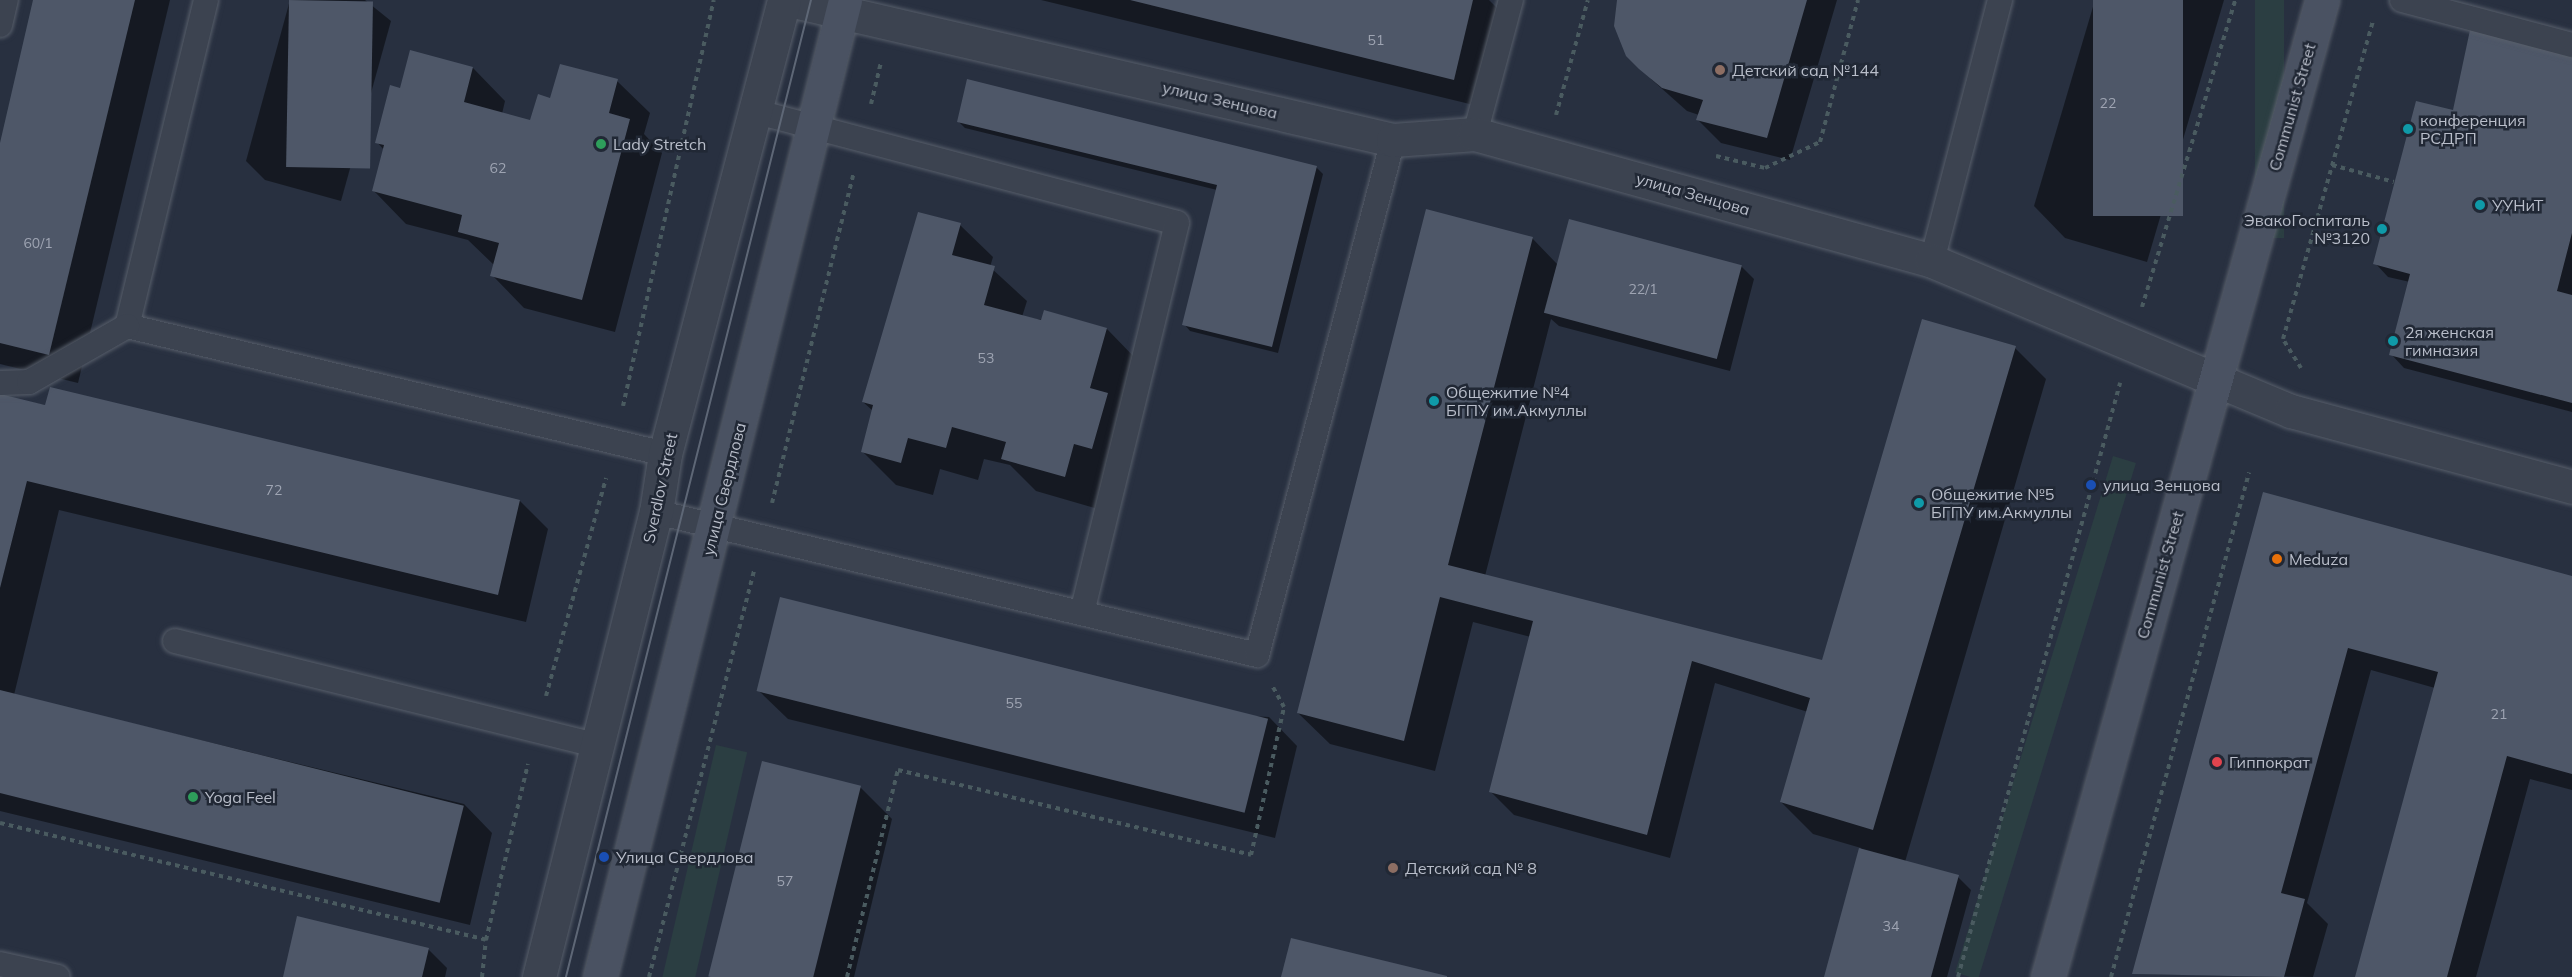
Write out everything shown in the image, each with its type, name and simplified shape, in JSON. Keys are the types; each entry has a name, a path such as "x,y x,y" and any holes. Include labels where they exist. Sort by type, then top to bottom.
{"main road":[{"name":"Communist Street","path":"2048,977 2322,0"},
{"name":"улица Свердлова","path":"600,977 716,525 844,6"}],"street":[{"name":"Sverdlov Street","path":"539,977 599,746 656,512 665,454 757,112 784,0"},
{"name":"улица Зенцова","path":"789,0 844,6 891,24 1392,140 1475,134 1932,261 2130,347 2291,411 2572,487"}],"lane":[{"path":"0,25 6,0"},
{"path":"127,326 206,0"},
{"path":"1475,134 1511,0"},
{"path":"1932,261 2000,0"},
{"path":"2402,0 2572,45"},
{"path":"757,112 862,137 1177,222 1082,613"},
{"path":"656,512 1257,655 1392,140"},
{"path":"0,383 29,382 127,326 615,445 665,454"},
{"path":"175,641 599,746"},
{"path":"0,963 58,977"}],"path":[{"path":"482,977 486,940 536,732 615,445 714,0"},
{"path":"1567,118 1556,116 1588,0"},
{"path":"1707,153 1765,168 1820,142 1858,0"},
{"path":"1958,977 2130,347 2235,0"},
{"path":"2301,368 2283,339 2376,11"},
{"path":"649,977 763,537 891,24"},
{"path":"2332,165 2394,182"},
{"path":"2111,977 2249,473"},
{"path":"847,977 898,770 1251,855 1284,707 1257,655"},
{"path":"0,823 486,940"}],"green space":[{"path":"2255,0 2284,0 2284,238 2255,238"},
{"path":"2113,456 2136,463 1979,977 1955,972"},
{"path":"716,745 747,752 695,977 662,977"}],"building":[{"path":"33,0 135,0 49,355 0,343 0,143"},
{"path":"289,0 373,1 370,168 286,167"},
{"path":"1130,0 1473,0 1454,80"},
{"path":"1617,0 1807,0 1767,138 1696,120 1703,100 1662,88 1639,69 1626,56 1614,26"},
{"path":"2093,0 2183,0 2183,216 2093,216"},
{"name":"УУНиТ","path":"2470,30 2572,56 2572,233 2557,291 2572,295 2572,403 2389,355 2410,274 2373,264 2416,101 2453,110"},
{"path":"410,50 473,67 464,102 530,120 538,94 550,98 560,64 618,79 609,113 630,119 582,300 490,276 499,243 458,232 462,215 372,191 384,145 375,143 390,85 400,88"},
{"path":"967,79 1317,166 1272,347 1182,325 1217,185 957,122"},
{"path":"1426,209 1533,237 1448,565 1822,660 1922,319 2016,346 1873,830 1780,802 1810,698 1692,661 1647,835 1489,792 1533,621 1440,597 1404,741 1297,713"},
{"path":"918,212 961,223 952,255 995,266 984,305 1041,320 1044,310 1107,328 1090,388 1108,393 1092,449 1074,444 1065,477 1001,459 1006,442 952,427 946,448 908,438 901,463 861,452 873,405 862,402"},
{"path":"1569,219 1742,265 1717,359 1544,313"},
{"path":"50,387 520,500 498,595 27,481 0,588 0,394 45,405"},
{"path":"2263,492 2572,576 2572,774 2507,756 2447,977 2355,977 2438,672 2348,648 2281,893 2305,899 2284,977 2132,974"},
{"path":"780,597 1268,719 1245,813 757,691"},
{"path":"0,690 464,806 440,903 0,793"},
{"path":"762,761 861,786 813,977 708,976"},
{"path":"1859,848 1959,875 1931,977 1824,977"},
{"path":"297,916 429,948 422,977 283,977"},
{"path":"1291,938 1447,976 1447,977 1281,977"}],"tram line":[{"path":"566,977 811,0"}],"place":[{"name":"Детский сад №144","path":"1720,70"},
{"name":"конференция РСДРП","path":"2408,129"},
{"name":"Lady Stretch","path":"601,144"},
{"name":"УУНиТ","path":"2480,205"},
{"name":"ЭвакоГоспиталь №3120","path":"2382,229"},
{"name":"2я женская гимназия","path":"2393,341"},
{"name":"Общежитие №4 БГПУ им.Акмуллы","path":"1434,401"},
{"name":"улица Зенцова","path":"2091,485"},
{"name":"Общежитие №5 БГПУ им.Акмуллы","path":"1919,503"},
{"name":"Meduza","path":"2277,559"},
{"name":"Гиппократ","path":"2217,762"},
{"name":"Yoga Feel","path":"193,797"},
{"name":"Улица Свердлова","path":"604,857"},
{"name":"Детский сад № 8","path":"1393,868"}]}
